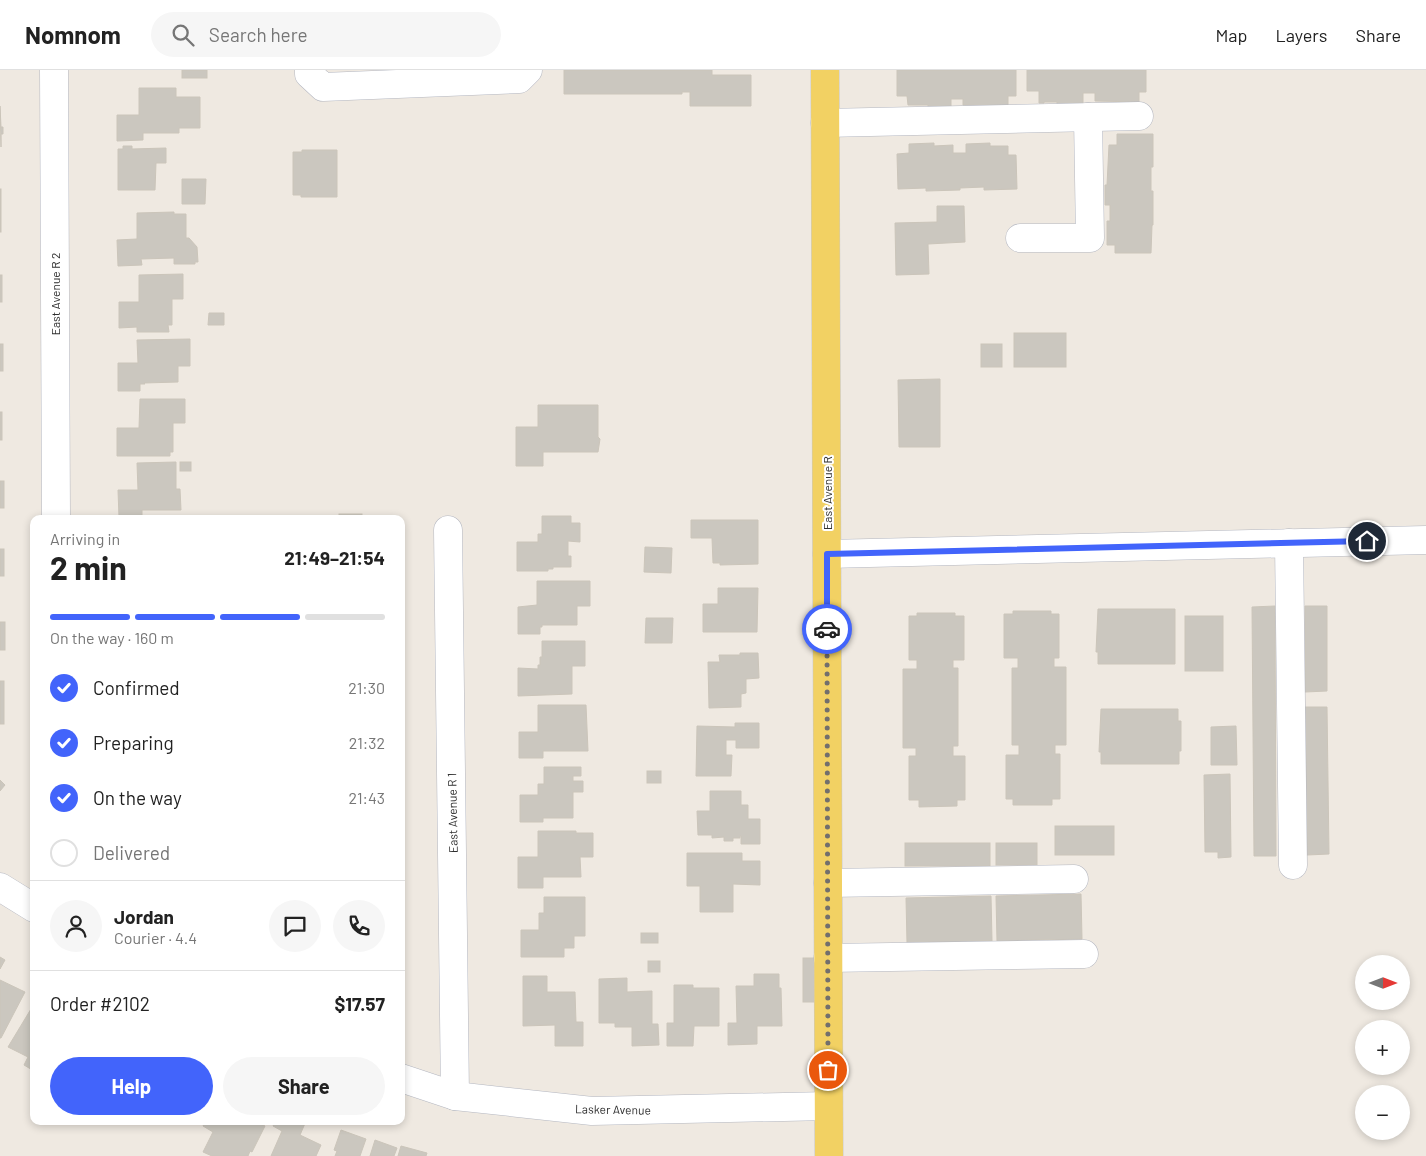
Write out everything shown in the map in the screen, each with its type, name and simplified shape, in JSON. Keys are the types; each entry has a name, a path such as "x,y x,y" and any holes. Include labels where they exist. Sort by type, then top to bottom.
{"main road":[{"name":"East Avenue R","path":"825,70 829,1156"}],"street":[{"name":"East Avenue R 2","path":"54,70 56,515"},
{"path":"308,70 309,74 323,87 519,79 528,70"},
{"path":"825,123 1139,116"},
{"path":"1020,238 1090,238 1088,117"},
{"name":"East Avenue R 1","path":"448,530 455,1096"},
{"path":"827,554 1426,540"},
{"path":"1289,543 1293,865"},
{"path":"828,882 1074,879"},
{"path":"0,887 30,906"},
{"path":"828,958 1084,954"},
{"name":"Lasker Avenue","path":"405,1079 455,1096 592,1111 828,1106"}],"building":[{"path":"182,70 207,70 207,78 182,78"},
{"path":"564,70 712,70 712,75 751,75 751,106 690,106 690,92 682,92 682,94 564,94"},
{"path":"897,70 1016,70 1016,96 1008,96 1008,107 963,105 963,99 951,99 951,108 928,108 928,105 908,105 907,96 897,96"},
{"path":"1027,70 1146,70 1146,92 1139,92 1139,102 1095,101 1095,93 1083,93 1083,104 1039,103 1039,91 1027,91"},
{"path":"139,88 176,88 176,97 200,97 200,128 179,128 179,133 143,133 143,140 117,141 117,115 139,115"},
{"path":"0,106 1,127 3,127 1,147"},
{"path":"1117,134 1153,134 1151,191 1153,191 1153,225 1151,253 1115,253 1115,245 1107,245 1107,221 1110,221 1110,205 1105,205 1105,185 1107,185 1109,145 1117,145"},
{"path":"934,143 934,146 953,145 953,153 966,153 966,144 990,143 990,146 1008,146 1008,155 1016,155 1017,189 984,190 984,187 926,191 926,188 898,189 897,154 909,153 909,144"},
{"path":"123,146 132,146 132,149 166,148 166,163 156,163 155,190 118,190 118,149 123,149"},
{"path":"302,150 337,150 337,197 301,197 301,195 293,195 293,152 302,152"},
{"path":"182,179 206,179 205,204 182,204"},
{"path":"1,189 1,232 0,232"},
{"path":"937,206 964,206 965,242 928,244 929,274 896,275 895,223 937,222"},
{"path":"174,212 174,214 186,214 186,238 189,238 197,247 198,262 195,262 195,264 174,264 174,258 141,259 142,265 118,266 117,240 137,239 137,213"},
{"path":"183,274 183,299 172,299 172,325 168,325 169,332 137,332 137,327 119,328 119,302 139,302 139,275"},
{"path":"0,275 2,275 2,302 0,302"},
{"path":"209,313 224,313 224,325 208,325"},
{"path":"1014,333 1066,333 1066,367 1014,367"},
{"path":"190,339 190,366 178,366 178,382 144,383 140,384 140,391 118,391 118,363 138,363 137,340"},
{"path":"0,344 3,344 3,371 0,371"},
{"path":"981,344 1002,344 1002,367 981,367"},
{"path":"940,379 940,447 899,447 898,380"},
{"path":"140,399 185,399 185,423 173,423 173,452 170,452 170,456 117,456 117,428 139,428"},
{"path":"538,405 598,405 598,437 600,439 598,452 543,452 543,466 516,466 516,427 538,427"},
{"path":"0,412 2,412 2,440 0,440"},
{"path":"176,462 176,489 180,489 181,510 142,510 142,515 119,515 118,490 138,490 137,463"},
{"path":"180,462 191,462 191,471 180,471"},
{"path":"0,481 4,481 4,508 0,508"},
{"path":"339,514 362,514 362,515"},
{"path":"542,516 571,516 571,523 580,523 580,542 568,541 568,556 571,556 571,567 553,567 553,569 548,569 548,571 517,571 517,542 538,542 538,534 542,534"},
{"path":"691,520 758,520 758,564 720,565 720,563 713,563 712,538 691,538"},
{"path":"645,547 672,548 671,573 644,572"},
{"path":"0,549 4,549 4,576 0,576"},
{"path":"537,581 590,581 590,606 577,606 577,625 542,625 540,627 540,634 518,634 518,607 537,605"},
{"path":"718,588 758,588 757,632 703,632 703,604 718,604"},
{"path":"1275,606 1276,856 1254,856 1252,607"},
{"path":"1305,606 1327,606 1327,691 1305,692"},
{"path":"1098,609 1175,609 1175,664 1098,664 1098,652 1096,652"},
{"path":"1013,611 1051,611 1051,614 1059,614 1059,658 1054,658 1054,667 1066,667 1066,745 1055,745 1055,754 1060,754 1060,799 1052,799 1052,805 1013,805 1013,799 1006,799 1006,755 1019,755 1019,745 1012,745 1012,668 1018,668 1018,658 1004,658 1004,614 1013,614"},
{"path":"917,613 955,613 955,616 964,616 964,660 953,660 953,668 958,668 958,746 953,746 953,756 965,756 965,800 957,800 957,806 919,807 919,800 909,800 909,756 916,756 916,748 903,748 903,669 917,669 917,660 909,660 909,616 917,616"},
{"path":"1185,616 1223,616 1223,671 1185,671"},
{"path":"646,618 673,618 672,643 645,643"},
{"path":"0,622 5,622 5,650 0,650"},
{"path":"542,641 585,641 585,666 572,666 572,694 518,696 518,668 538,669 540,657 542,657"},
{"path":"740,653 758,653 759,678 746,679 746,693 741,694 741,707 709,708 708,662 720,662 719,655 740,655"},
{"path":"0,681 4,681 4,724 0,724"},
{"path":"538,705 586,705 588,751 543,751 543,758 519,758 519,732 538,732"},
{"path":"1305,707 1327,707 1329,854 1307,855"},
{"path":"1101,709 1178,709 1178,721 1181,721 1179,764 1101,764 1101,752 1099,752"},
{"path":"735,723 759,723 759,748 736,748 736,740 726,740 726,755 732,755 731,776 696,776 697,726 735,727"},
{"path":"1236,726 1237,765 1211,765 1211,727"},
{"path":"544,767 581,767 581,776 573,776 573,781 583,781 583,792 573,792 573,818 543,818 543,822 520,822 520,795 538,795 538,784 544,784"},
{"path":"647,771 661,771 661,783 647,783"},
{"path":"1230,774 1231,857 1218,858 1218,852 1205,852 1204,775"},
{"path":"0,780 5,785 0,791"},
{"path":"710,791 741,791 741,805 748,805 748,819 760,819 760,844 741,844 741,836 740,838 733,838 733,841 724,841 724,837 712,838 712,835 698,835 697,811 710,811"},
{"path":"1055,826 1114,826 1114,855 1055,855"},
{"path":"538,831 593,833 593,857 580,857 581,877 543,877 543,888 518,888 518,857 538,857"},
{"path":"905,843 990,843 990,866 905,866"},
{"path":"996,843 1037,843 1037,865 996,865"},
{"path":"687,853 742,853 742,861 760,861 760,885 733,884 733,912 700,912 700,886 687,886"},
{"path":"1081,894 1082,939 997,941 996,896"},
{"path":"991,896 992,941 907,943 906,898"},
{"path":"544,897 585,897 585,936 574,936 574,948 564,948 564,957 521,957 521,930 539,930 539,913 544,913"},
{"path":"641,933 658,933 658,943 641,943"},
{"path":"0,957 5,960 0,969"},
{"path":"803,958 814,958 814,1002 803,1002"},
{"path":"648,961 660,961 660,972 648,972"},
{"path":"754,974 779,974 782,1026 757,1026 757,1044 728,1045 728,1023 737,1023 736,986 754,986"},
{"path":"523,976 547,976 547,992 575,992 576,1022 583,1022 583,1046 555,1046 555,1025 523,1026"},
{"path":"627,978 627,992 652,991 652,1024 658,1024 659,1045 632,1046 632,1027 615,1027 615,1023 599,1023 599,979"},
{"path":"0,980 25,992 1,1038 0,1038"},
{"path":"674,985 693,985 693,988 719,988 719,1026 694,1026 693,1046 667,1046 667,1023 674,1023"},
{"path":"30,1011 30,1069 24,1065 28,1057 8,1047"},
{"path":"304,1125 300,1135 321,1145 316,1156 271,1156 282,1131 273,1126"},
{"path":"203,1126 265,1126 252,1152 250,1151 248,1156 212,1156 203,1152 213,1132"},
{"path":"341,1130 366,1139 360,1156 335,1156 337,1151 334,1150"},
{"path":"375,1140 397,1148 394,1156 370,1156"},
{"path":"401,1146 427,1153 426,1156 398,1156"}],"way so far":[{"path":"827,629 828,1070"}],"route":[{"path":"827,629 827,554 1367,541"}]}
